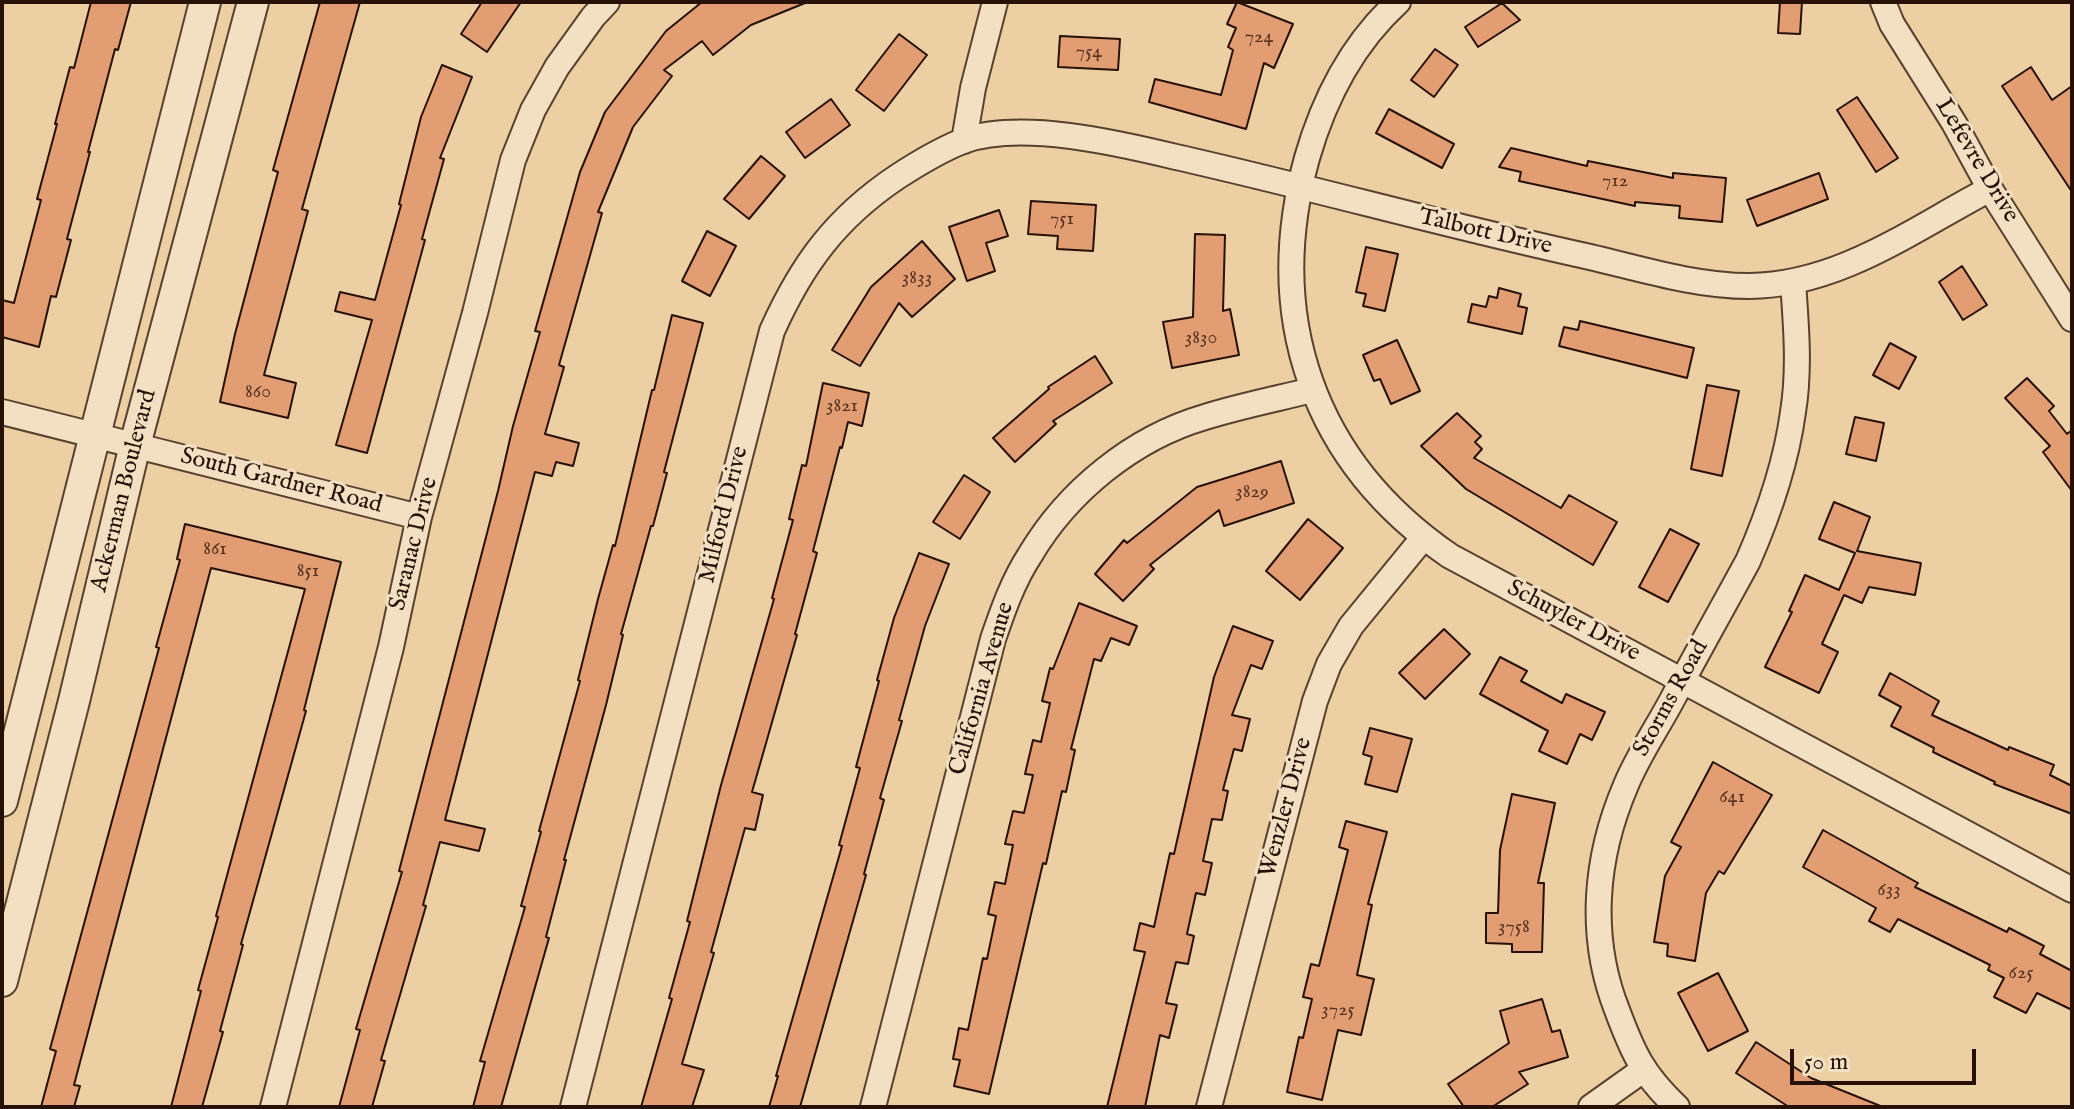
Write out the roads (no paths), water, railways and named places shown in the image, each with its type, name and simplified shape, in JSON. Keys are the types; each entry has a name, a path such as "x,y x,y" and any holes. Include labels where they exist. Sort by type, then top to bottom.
{"street":[{"name":"Ackerman Boulevard","path":"2,801 205,2"},
{"name":"Ackerman Boulevard","path":"2,981 74,701 135,445 253,2"},
{"name":"Saranac Drive","path":"273,1107 391,647 419,517 513,160 533,110 557,67 607,2"},
{"path":"964,141 973,88 995,2"},
{"name":"Schuyler Drive","path":"1398,2 1357,48 1334,85 1316,125 1299,187 1290,252 1292,304 1298,346 1312,390 1337,441 1363,479 1389,508 1423,538 1450,556 2072,890"},
{"name":"Lefevre Drive","path":"1883,2 1892,24 1954,123 1990,189 2072,319"},
{"name":"Talbott Drive","path":"964,141 1002,134 1040,134 1117,143 1398,213 1711,284 1750,286 1793,282 1835,271 1867,257 1990,189"},
{"name":"Milford Drive","path":"573,1107 772,331 790,292 812,256 843,219 870,195 915,166 964,141"},
{"name":"Storms Road","path":"1677,1107 1654,1086 1643,1070 1611,995 1600,949 1598,907 1602,864 1611,823 1627,783 1748,561 1763,527 1782,466 1794,410 1797,343 1793,282"},
{"name":"California Avenue","path":"873,1107 993,639 1010,593 1030,554 1058,514 1089,483 1127,454 1166,432 1203,418 1312,390"},
{"name":"South Gardner Road","path":"2,412 419,517"},
{"name":"Wenzler Drive","path":"1209,1107 1311,717 1329,664 1351,626 1423,538"},
{"path":"1591,1107 1643,1070"}]}
